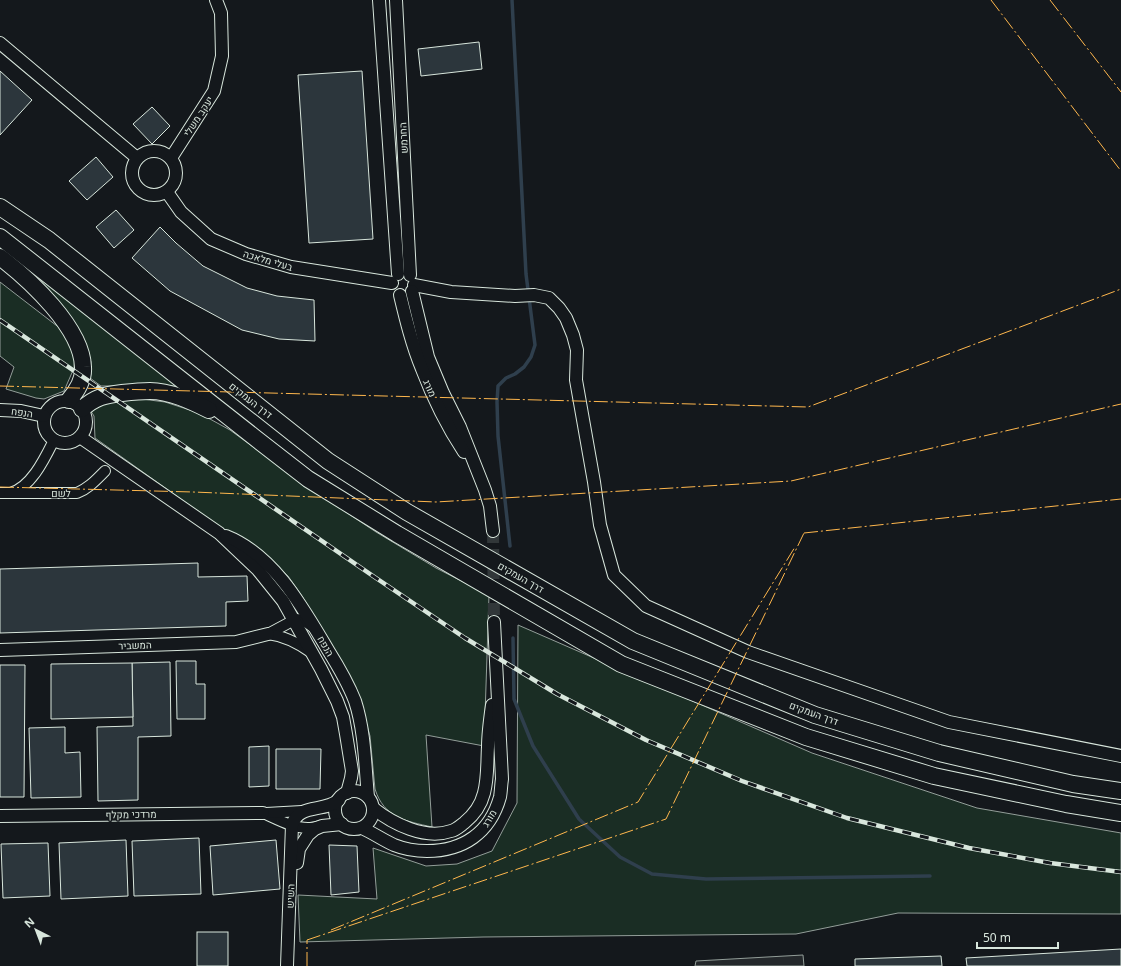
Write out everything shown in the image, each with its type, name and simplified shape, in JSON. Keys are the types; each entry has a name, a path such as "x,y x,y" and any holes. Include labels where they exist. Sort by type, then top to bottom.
{"highway":[{"path":"0,198 49,240"},
{"name":"דרך העמקים","path":"0,207 49,240 328,462 407,512 633,641 815,715 939,753 1073,784 1121,791"},
{"path":"0,236 254,438 308,479 397,534 621,664 806,737 934,776 1066,804 1121,813"},
{"path":"0,257 53,306 67,324 78,345 82,357 83,368 76,404 88,404 96,398 106,395 150,391 168,394 196,403 222,416 254,438"}],"street":[{"name":"יעקב משלי","path":"171,158 214,91 222,56 221,12 216,0"},
{"name":"החרמש","path":"379,0 395,279"},
{"name":"החרמש","path":"396,0 412,284"},
{"path":"0,43 137,158"},
{"path":"150,151 158,151 171,158 175,165 176,172 175,180 167,192 153,196 140,191 132,179 131,171 137,158 150,151"},
{"name":"בעלי מלאכה","path":"167,192 180,212 210,240 246,254 291,267 395,279"},
{"path":"412,284 406,295 400,295 394,290 395,279 404,273 412,284 451,292 515,296 534,294 548,298 559,308 566,318 573,335 576,350 576,380 600,525 614,575 646,606 748,652 949,722 1121,756"},
{"name":"מורג","path":"412,284 428,357 443,393 460,427 485,490 490,506 493,531"},
{"name":"מורג","path":"400,295 413,345 430,390 452,434 478,473"},
{"path":"63,400 76,404 85,414 86,426 84,432 75,441 68,443 61,443 54,440 45,430 43,423 47,410 51,405 63,400"},
{"name":"הנפח","path":"0,410 21,411 44,416"},
{"name":"הנפח","path":"80,436 220,533 266,580 283,601 337,701 343,717 352,771 350,786 343,797"},
{"name":"לשם","path":"4,493 20,489 30,481 45,458 54,440"},
{"name":"לשם","path":"4,493 77,493 85,490 94,483 105,471"},
{"name":"הנפח","path":"220,533 236,540 250,549 278,575 294,594 340,670 349,687 354,701 363,736 370,802"},
{"path":"294,620 304,620 316,629"},
{"name":"המשביר","path":"0,650 236,642 268,634 294,620"},
{"name":"מורג","path":"362,828 394,845 409,849 439,851 458,847 485,827 500,796 502,779 494,622"},
{"name":"המשביר","path":"268,634 277,635 297,642 312,653"},
{"name":"מורג","path":"370,802 384,817 395,823 424,833 443,833 452,831 461,826 471,817 478,809 486,783 490,721 496,676"},
{"path":"352,792 363,794 370,802 373,814 371,819 362,828 352,829 342,824 337,817 337,804 343,797 352,792"},
{"name":"מרדכי מקלף","path":"0,816 263,813 302,811 329,806 343,797"},
{"path":"292,825 302,811"},
{"name":"מרדכי מקלף","path":"263,813 292,825 308,828 342,824"},
{"name":"השיש","path":"288,966 292,825"},
{"path":"290,906 299,849 308,835 315,829 322,826"}],"green space":[{"path":"17,257 179,386 101,386 90,378 91,362 85,341 56,302 13,262"},
{"path":"0,282 61,329 75,356 74,368 64,391 44,399 6,389 14,367 0,356"},
{"path":"142,399 165,402 199,413 230,430 301,482 376,532 436,568 489,595 484,746 426,735 432,827 413,823 397,817 384,806 379,799 375,789 370,736 361,704 318,623 288,576 271,560 227,532 95,438 94,416 88,407 99,401"},
{"path":"518,625 812,753 977,808 1121,833 1121,914 898,913 796,934 483,937 300,942 298,895 377,899 373,848 426,866 457,864 492,851 517,803"}],"shaded area":[{"path":"803,955 804,966 695,966 696,961"}],"building":[{"path":"479,42 482,69 421,76 418,49"},
{"path":"0,71 32,100 0,135"},
{"path":"362,71 373,239 309,243 298,75"},
{"path":"152,107 170,126 152,144 133,124"},
{"path":"96,157 113,177 87,200 69,181"},
{"path":"116,210 134,230 114,248 96,227"},
{"path":"160,227 203,266 247,288 277,296 314,300 315,341 279,339 242,330 170,291 132,258"},
{"path":"198,563 198,577 247,576 248,601 226,602 226,626 0,633 0,569"},
{"path":"176,661 196,661 196,684 205,684 205,719 177,719"},
{"path":"170,662 171,736 138,737 138,800 98,801 97,727 133,726 132,663"},
{"path":"132,663 133,717 51,719 51,664"},
{"path":"0,665 25,665 24,797 0,797"},
{"path":"65,727 65,753 80,752 81,797 31,798 29,728"},
{"path":"269,746 269,786 249,787 249,747"},
{"path":"276,749 321,749 320,789 276,789"},
{"path":"199,838 201,894 134,896 132,841"},
{"path":"126,840 128,896 61,899 59,843"},
{"path":"276,840 280,889 213,895 210,846"},
{"path":"48,843 50,896 3,898 1,844"},
{"path":"329,845 357,846 359,892 331,895"},
{"path":"197,932 228,932 228,966 197,966"},
{"path":"1121,949 1121,966 967,966 966,958"},
{"path":"941,956 942,966 855,966 855,959"}],"waterway":[{"path":"510,546 498,436 498,386 506,378 515,374 524,367 531,357 535,345 526,274 512,0"},
{"path":"513,638 514,699 533,746 579,819 620,857 652,874 706,879 930,876"}],"tunnel":[{"path":"493,531 494,622"}],"railway":[{"path":"0,320 465,638 557,694 646,740 742,781 847,818 969,848 1050,863 1121,872"}],"power":[{"path":"991,0 1121,171"},
{"path":"1050,0 1121,92"},
{"path":"0,386 808,407 1121,289"},
{"path":"0,487 193,492 436,502 791,481 1121,404"},
{"path":"804,533 1121,499"},
{"path":"307,940 666,819 804,533"},
{"path":"331,930 638,802 795,547"},
{"path":"307,940 307,966"}]}
